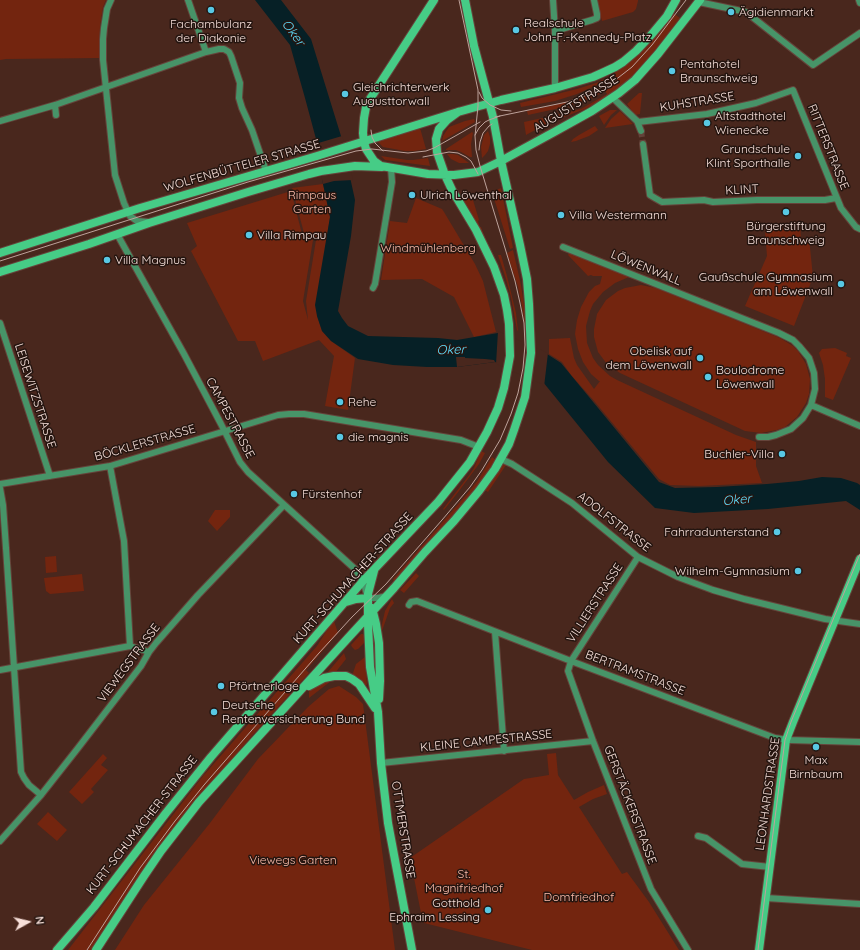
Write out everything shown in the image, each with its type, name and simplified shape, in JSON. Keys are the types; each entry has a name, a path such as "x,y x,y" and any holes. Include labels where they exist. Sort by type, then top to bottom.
{"main road":[{"path":"434,0 370,98 366,107 363,124 366,149 374,161 382,166 428,174 454,176 478,172 501,161"},
{"path":"96,950 144,876 199,802 387,596 479,491 501,459 519,417 525,397 531,353 529,304 526,279 494,125 474,46 465,0"},
{"name":"AUGUSTSTRASSE","path":"489,104 555,88 602,74 623,62 636,51 667,16 676,0"},
{"name":"AUGUSTSTRASSE","path":"501,161 550,135 613,98 646,68 699,1"},
{"path":"445,175 437,154 436,139 439,129 458,112 489,104"},
{"name":"WOLFENBÜTTELER STRASSE","path":"0,253 128,212 345,148 458,112"},
{"path":"0,272 248,192 320,172 367,166 391,168"},
{"name":"KURT-SCHUMACHER-STRASSE","path":"57,950 94,907 211,757 363,581 438,502 457,479 479,447 498,408 504,388 510,356 510,330 506,302 489,256 445,175"},
{"name":"LEONHARDSTRASSE","path":"759,950 786,740 860,559"},
{"path":"345,602 368,598 375,570"},
{"name":"OTTMERSTRASSE","path":"368,598 370,613 379,643 380,680 378,712 381,763 388,823 412,950"},
{"path":"301,690 324,678 346,676 359,684 378,712"}],"street":[{"path":"111,0 107,9 104,28 103,60 115,175 130,216 136,221 149,223"},
{"path":"188,0 206,52"},
{"path":"553,0 555,31 555,88"},
{"path":"555,31 597,18 594,0"},
{"path":"699,1 746,12 813,65 860,33"},
{"path":"0,121 55,105 219,48 229,52 232,56 240,83 239,98 266,171"},
{"name":"KUHSTRASSE","path":"638,122 707,114 756,103 793,90"},
{"name":"RITTERSTRASSE","path":"793,90 840,208 856,227 860,229"},
{"path":"613,98 638,122 641,131"},
{"path":"55,105 56,115"},
{"name":"KLINT","path":"643,144 650,195 662,202 704,200 713,202 757,200 825,200 836,198"},
{"path":"373,288 376,284 392,182 391,168"},
{"name":"CAMPESTRASSE","path":"117,234 184,354 240,462 248,472 354,568 363,581"},
{"name":"LÖWENWALL","path":"563,246 793,340 805,352 812,366 815,389 811,405 803,418 791,429 776,436 759,437"},
{"name":"LEISEWITZSTRASSE","path":"0,323 50,476"},
{"path":"811,405 860,426"},
{"path":"225,431 278,416 295,413 461,440 479,447"},
{"name":"BÖCKLERSTRASSE","path":"0,484 110,466 225,431"},
{"name":"ADOLFSTRASSE","path":"501,459 512,464 572,503 638,557 678,577 713,590 744,599 834,621 860,624"},
{"path":"110,466 124,542 130,646"},
{"path":"0,488 4,519 21,772 29,785 41,795"},
{"name":"VIEWEGSTRASSE","path":"0,841 41,795 142,666 150,652 198,595 284,505"},
{"name":"VILLIERSTRASSE","path":"571,661 638,557"},
{"path":"363,581 368,598 387,596"},
{"name":"BERTRAMSTRASSE","path":"409,605 411,602 417,602 775,738 786,740 860,742"},
{"path":"496,632 504,751"},
{"path":"0,670 130,646 150,652"},
{"name":"GERSTÄCKERSTRASSE","path":"571,661 568,671 593,741 651,889 688,950"},
{"name":"KLEINE CAMPESTRASSE","path":"381,763 593,741"},
{"path":"698,836 706,838 742,864 770,867"},
{"path":"766,898 860,904"}],"green space":[{"path":"0,0 106,0 103,7 100,26 99,58 0,60"},
{"path":"597,0 638,1 636,9 633,12 602,21"},
{"path":"673,13 680,18 646,62 626,84 585,109 548,123 526,135 524,122 581,109 607,94 605,91 569,106 528,115 527,111 577,99 602,86 601,83 577,94 555,101 521,107 520,103 577,89 596,83 610,76 627,64 648,45"},
{"path":"639,93 642,93 640,114 635,115 627,104"},
{"path":"610,110 617,110 611,115 604,125 599,116"},
{"path":"620,111 633,124 605,128 611,119"},
{"path":"474,119 475,122 442,141 443,136 449,127"},
{"path":"595,126 598,130 589,136 571,142 579,135"},
{"path":"420,128 426,149 405,151 383,147 377,141"},
{"path":"488,131 490,144 488,151 482,158 481,147 484,135"},
{"path":"472,132 472,157 456,150 446,150 446,149"},
{"path":"447,154 458,155 469,163 459,163 451,159"},
{"path":"381,156 407,160 428,158 430,166 385,160"},
{"name":"Rimpaus Garten","path":"323,184 330,217 317,316 322,331 331,341 355,358 348,410 325,406 334,356 319,340 263,361 255,341 238,341 191,251 197,246 187,223 291,191 302,234 313,240 303,301 308,320 306,301 316,240 304,233 292,188"},
{"path":"501,188 513,248 510,249 492,192"},
{"path":"471,197 480,227 487,243 462,198"},
{"name":"Windmühlenberg","path":"416,198 442,209 444,212 475,264 483,281 496,332 474,337 454,297 422,279 381,280 390,221 407,223"},
{"path":"800,226 801,238 809,238 813,277 794,326 745,306 767,256 765,231"},
{"path":"513,250 521,285 527,333 518,287 507,253"},
{"path":"569,253 629,277 615,283 603,292 593,304 590,311 586,326 587,343 593,358 598,365 617,380 736,435 756,442 756,466 762,483 699,486 670,485 659,479 571,375 562,362 549,354 549,339 570,338 577,365 594,389 600,381 591,374 583,362 578,349 575,334 581,307 589,292 595,286 600,284 602,276 588,276 568,255"},
{"path":"498,255 501,255 507,276 516,313 518,331 511,297"},
{"path":"641,285 656,288 780,338 793,346 806,364 810,379 809,394 806,403 797,417 785,427 777,430 761,433 745,431 620,373 607,364 598,352 594,337 597,314 606,300 618,291"},
{"path":"835,348 847,353 846,356 851,358 833,400 825,397 825,379 819,353 822,349"},
{"path":"481,451 485,453 479,464 444,510 443,509 474,468"},
{"path":"492,457 496,460 455,516 394,582 393,579 478,480"},
{"path":"506,465 488,492 485,490 500,467"},
{"path":"215,510 230,510 230,517 217,531 208,521"},
{"path":"56,556 57,572 46,573 45,557"},
{"path":"416,573 419,576 404,593 400,590"},
{"path":"82,574 84,591 50,594 46,591 44,578"},
{"path":"392,599 394,603 390,608 382,631 385,611"},
{"path":"334,621 338,633 306,670 309,673 250,738 183,817 155,853 91,950 68,950 203,776 317,646"},
{"path":"361,634 364,635 364,643 355,650 351,645"},
{"path":"344,653 346,659 335,673 327,674 327,673"},
{"path":"365,657 367,684 364,686 352,676 356,664"},
{"path":"333,678 309,698 309,690 312,687"},
{"name":"Viewegs Garten","path":"339,686 356,697 363,704 395,950 115,950 144,905 210,823 258,759 308,707 329,689"},
{"name":"St. Magnifriedhof","path":"556,753 558,775 574,800 604,785 607,794 593,799 579,807 622,874 627,872 649,902 679,950 532,950 424,923 410,858 524,779 549,775 547,754"},
{"path":"103,754 107,758 101,765 108,770 91,789 94,792 82,804 69,792"},
{"path":"48,812 67,830 57,841 37,824"}],"water":[{"name":"Oker","path":"255,0 281,0 311,39 341,136 355,200 351,236 338,311 348,326 368,336 457,340 498,333 547,354 561,363 659,482 675,488 767,484 822,477 841,478 860,485 860,510 846,501 768,509 694,513 655,508 608,462 543,382 495,362 457,367 427,367 393,365 358,359 331,341 322,331 315,305 330,217 323,184 319,150 290,45"}],"pier":[{"path":"342,136 353,180 334,181 323,184 315,144"},
{"path":"498,331 548,353 544,387 542,384 496,364"},
{"path":"456,357 494,360 495,362 457,367"}],"tunnel":[{"path":"641,131 643,144"}],"tram line":[{"path":"87,950 140,868 204,785 319,653 352,617 386,584 470,487 500,440 511,414 518,393 523,368 525,345 524,323 515,281 476,150 475,136 478,90 459,0"},
{"path":"495,117 567,102 590,94 614,81 632,67 652,45 686,0"},
{"path":"479,92 482,98 490,105 501,110 511,111"},
{"path":"475,135 485,122 500,116"},
{"path":"0,261 248,182 356,151 372,149 408,153 426,151 480,122"},
{"path":"479,150 483,133 492,124"},
{"path":"371,130 375,143 383,151"},
{"path":"423,157 449,152 458,153 471,161 478,174"},
{"path":"758,950 785,740 860,554"}],"place":[{"name":"Fachambulanz der Diakonie","path":"211,10"},
{"name":"Ägidienmarkt","path":"731,12"},
{"name":"Realschule John-F.-Kennedy-Platz","path":"516,30"},
{"name":"Pentahotel Braunschweig","path":"672,71"},
{"name":"Gleichrichterwerk Augusttorwall","path":"345,94"},
{"name":"Altstadthotel Wienecke","path":"707,123"},
{"name":"Grundschule Klint Sporthalle","path":"798,156"},
{"name":"Ulrich Löwenthal","path":"412,195"},
{"name":"Bürgerstiftung Braunschweig","path":"786,212"},
{"name":"Villa Westermann","path":"561,215"},
{"name":"Villa Rimpau","path":"249,235"},
{"name":"Villa Magnus","path":"107,260"},
{"name":"Gaußschule Gymnasium am Löwenwall","path":"841,284"},
{"name":"Obelisk auf dem Löwenwall","path":"700,358"},
{"name":"Boulodrome Löwenwall","path":"708,377"},
{"name":"Rehe","path":"340,402"},
{"name":"die magnis","path":"340,437"},
{"name":"Buchler-Villa","path":"782,454"},
{"name":"Fürstenhof","path":"294,494"},
{"name":"Fahrradunterstand","path":"777,532"},
{"name":"Wilhelm-Gymnasium","path":"798,571"},
{"name":"Pförtnerloge","path":"221,686"},
{"name":"Deutsche Rentenversicherung Bund","path":"214,712"},
{"name":"Max Birnbaum","path":"816,747"},
{"name":"Gotthold Ephraim Lessing","path":"488,910"}],"park label":[{"name":"Domfriedhof","path":"579,897"}]}
